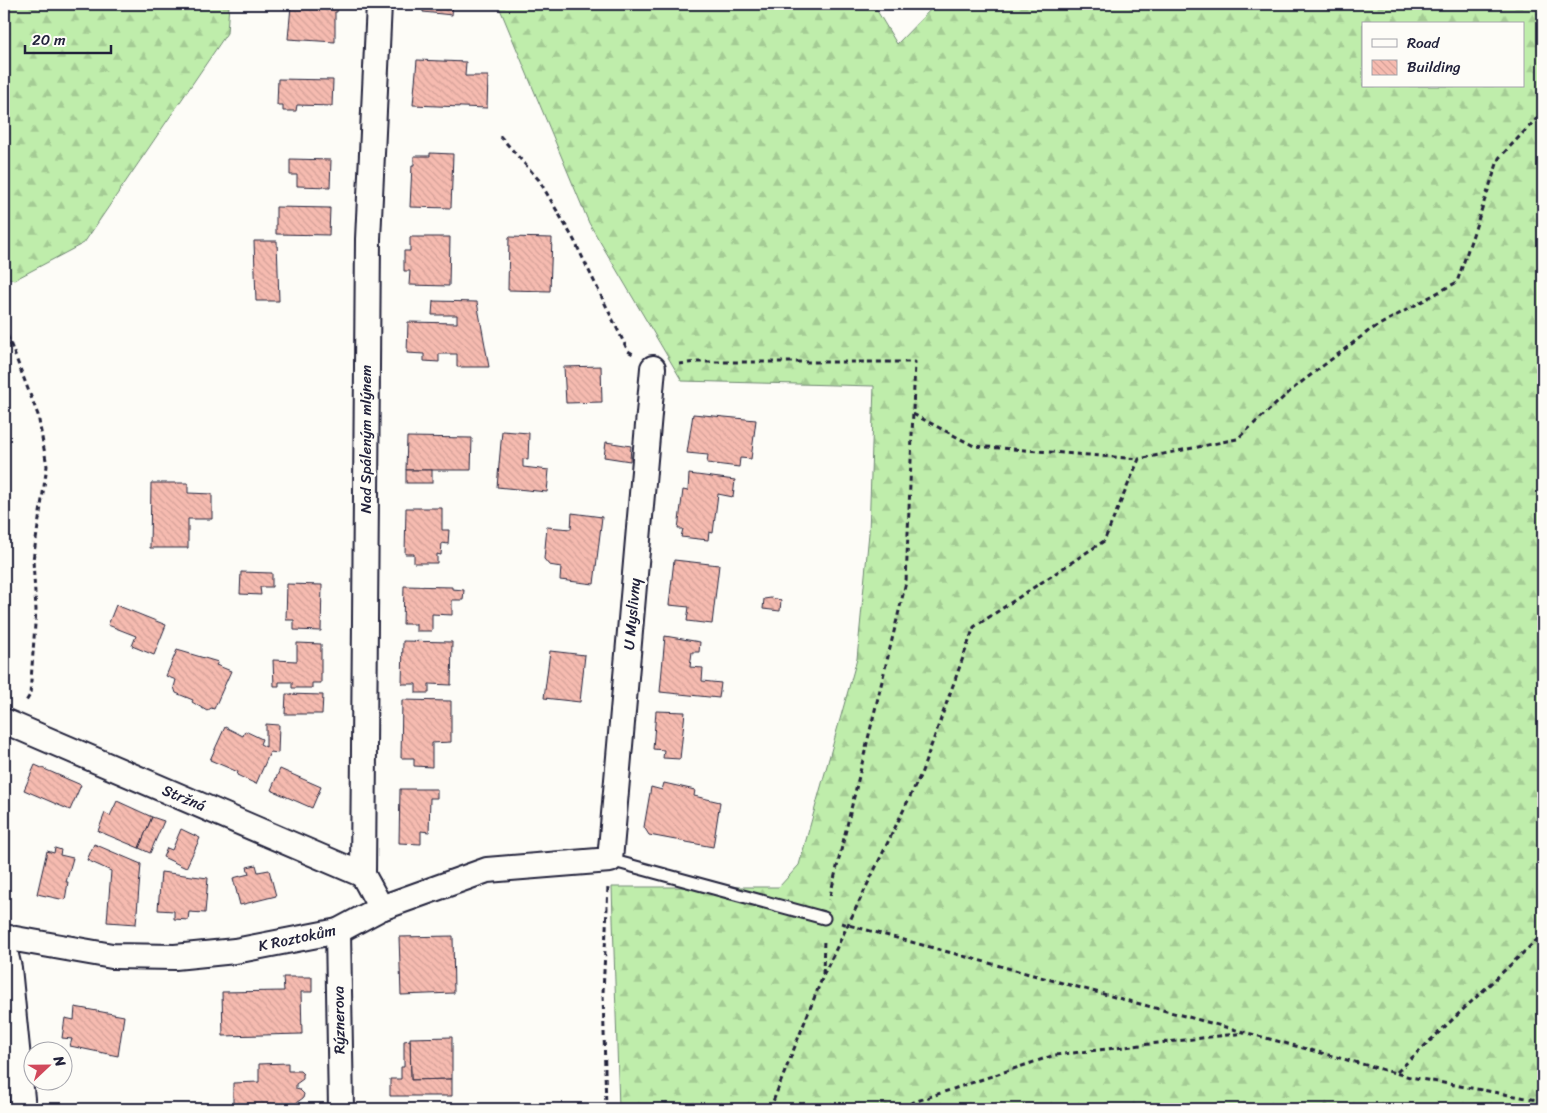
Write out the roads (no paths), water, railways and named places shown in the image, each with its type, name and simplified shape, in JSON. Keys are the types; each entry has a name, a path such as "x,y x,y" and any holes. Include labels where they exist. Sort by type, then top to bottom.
{"street":[{"name":"Nad Spáleným mlýnem","path":"363,875 368,239 379,4"},
{"name":"U Myslivny","path":"610,860 654,368"},
{"name":"Stržná","path":"7,730 363,875"},
{"name":"K Roztokům","path":"4,937 112,956 175,957 235,951 338,931 381,908 487,870 610,860"},
{"path":"363,875 381,908"},
{"name":"Rýznerova","path":"338,931 340,1109"},
{"path":"4,947 9,968 22,1109"}],"lane":[{"path":"610,860 824,918"}]}
